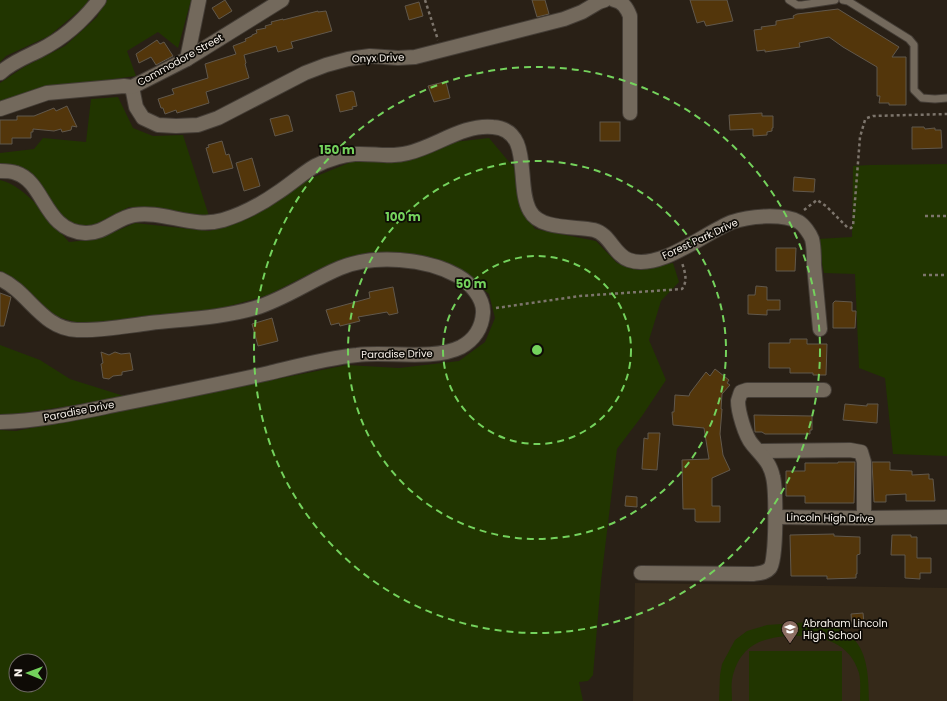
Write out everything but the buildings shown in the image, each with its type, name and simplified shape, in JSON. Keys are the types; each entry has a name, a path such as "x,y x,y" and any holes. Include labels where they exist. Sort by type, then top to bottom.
{"street":[{"path":"0,73 20,59 40,50 63,36 82,21 99,0"},
{"path":"187,59 199,0"},
{"name":"Commodore Street","path":"0,109 46,93 124,86 132,87 187,59 282,0"},
{"name":"Onyx Drive","path":"132,87 136,107 143,118 158,125 198,125 218,118 305,73 326,65 348,59 370,56 398,58 415,57 441,52 564,19 582,12 605,0"},
{"path":"614,0 618,0 626,6 630,16 630,112"},
{"name":"Forest Park Drive","path":"0,171 17,173 29,181 60,224 73,232 88,234 101,231 127,217 134,215 210,223 224,220 252,208 276,194 315,166 335,158 355,154 397,156 411,153 477,127 491,126 504,128 514,135 519,148 525,195 530,211 538,220 552,225 597,231 608,240 618,254 630,260 647,262 677,252 731,223 746,218 786,217 802,224 812,239 820,329"},
{"path":"0,279 10,284 47,319 60,326 73,330 99,330 216,316 255,308 359,261 401,260 445,270 460,277 472,287 481,300 484,310"},
{"name":"Paradise Drive","path":"0,422 18,422 54,417 232,381 338,357 360,354 401,355 441,353 461,347 475,337 482,322 484,310"},
{"path":"776,517 774,477 768,463 760,451 751,443 742,425 738,401 741,392 747,390 824,390"},
{"path":"760,451 850,450 861,452 864,462 864,518"},
{"name":"Lincoln High Drive","path":"641,573 765,573 771,568 774,557 776,517 947,517"}],"lane":[{"path":"789,0 797,5 835,0"},
{"path":"843,0 848,1 909,39 914,45 914,90 922,98 947,98"}],"path":[{"path":"425,0 441,52"},
{"path":"817,200 826,206 848,228 851,228 854,226 860,137 865,120 873,116 947,114"},
{"path":"925,216 947,216"},
{"path":"484,310 580,296 682,289 686,284 686,277 677,252"},
{"path":"922,275 947,275"}],"shaded area":[{"name":"Abraham Lincoln High School","path":"635,583 947,588 947,701 633,701"}],"green space":[{"path":"0,0 88,0 86,5 49,36 6,56 0,62"},
{"path":"105,0 191,0 178,48 158,32 127,51 136,76 46,88 0,104 0,83 24,67 65,46 97,17"},
{"path":"118,97 133,128 153,136 183,135 209,216 129,207 88,228 66,221 30,174 17,166 0,163 0,153 34,149 43,138 86,142 91,99"},
{"path":"489,138 516,170 519,202 535,229 596,241 617,263 638,270 673,263 679,282 661,301 649,340 666,380 642,416 617,449 601,581 593,675 588,681 579,682 583,701 0,701 0,430 16,431 347,365 399,368 459,361 485,342 495,318 489,294 459,269 414,256 369,252 323,267 268,295 219,309 84,325 49,314 22,285 0,271 0,180 20,189 29,197 69,242 98,239 135,223 209,231 250,218 307,180 351,162 386,161 445,143"},
{"path":"947,164 947,456 893,454 885,378 859,368 855,274 824,273 817,239 852,237 853,166"},
{"path":"0,345 40,360 70,379 127,397 0,416"},
{"path":"810,622 827,625 841,630 852,637 859,646 864,657 867,670 869,701 860,701 859,673 855,663 842,648 835,643 826,640 806,636 784,636 764,640 747,650 740,658 735,668 732,680 732,701 719,701 722,664 735,640 747,631 767,625"},
{"path":"749,651 842,651 842,701 749,701"}],"place":[{"name":"Abraham Lincoln High School","path":"790,644"}]}
